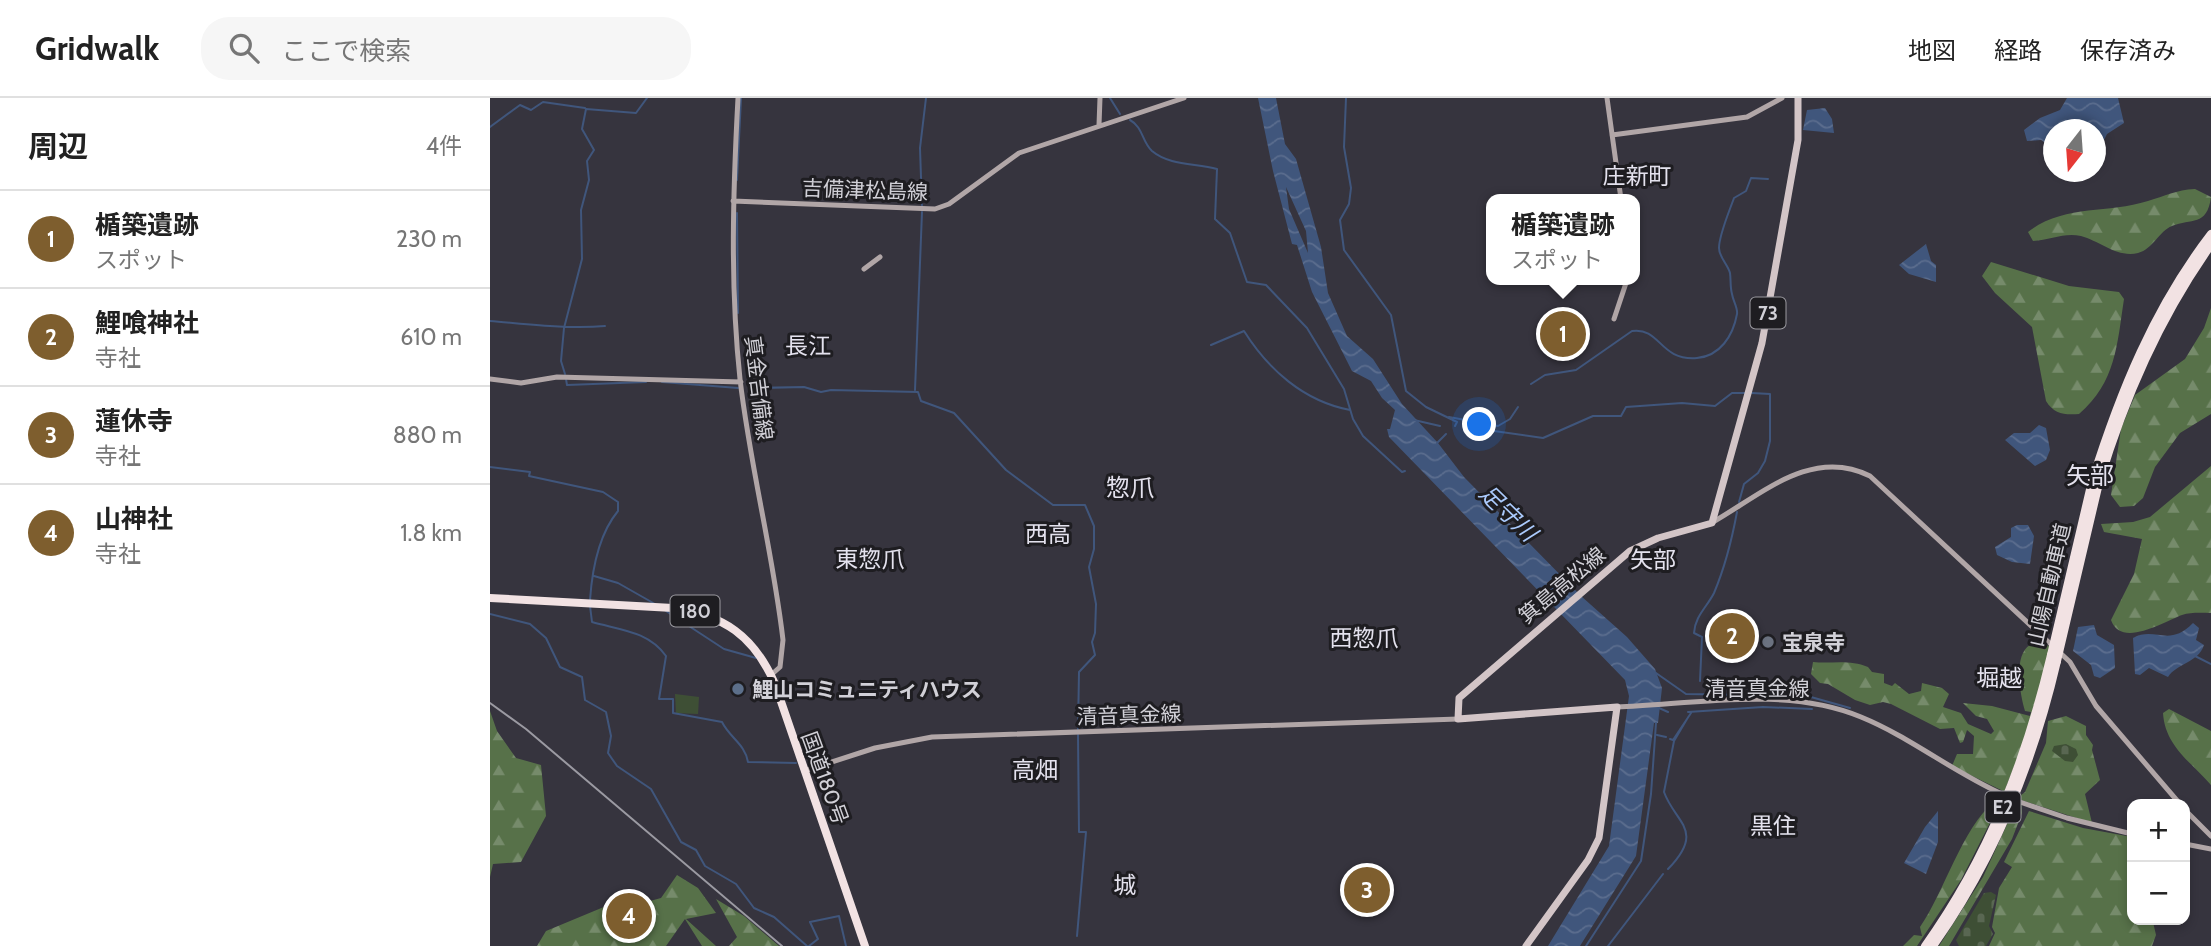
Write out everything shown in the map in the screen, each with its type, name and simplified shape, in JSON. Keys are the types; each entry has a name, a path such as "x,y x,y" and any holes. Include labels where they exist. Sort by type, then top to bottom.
{"highway":[{"name":"山陽自動車道","path":"1933,946 1987,860 2013,803 2040,726 2095,482 2114,412 2138,354 2169,296 2211,234"},
{"name":"山陽自動車道","path":"2095,482 2124,403 2149,348 2175,300 2211,245"},
{"name":"国道180号","path":"490,598 702,612 726,623 748,641 771,675 864,946"},
{"name":"山陽自動車道","path":"1925,946 1964,887 2006,800 2034,724 2054,658"}],"main road":[{"name":"真金吉備線","path":"738,98 733,201 735,320 741,382 783,640 780,667 771,675"},
{"path":"1099,125 1100,98"},
{"name":"吉備津松島線","path":"733,201 935,209 949,204 1014,156 1184,98"},
{"path":"1607,98 1620,194"},
{"path":"1612,135 1747,117 1782,98"},
{"name":"73","path":"1712,523 1762,343 1798,140 1798,98"},
{"path":"864,269 880,257"},
{"path":"1614,319 1625,285"},
{"path":"490,379 521,383 557,377 741,382"},
{"path":"1712,523 1807,469 1838,466 1870,476 2070,662 2096,706 2176,799"},
{"name":"箕島高松線","path":"1458,719 1461,694 1638,547 1712,523"},
{"name":"清音真金線","path":"1620,706 1780,700 1835,708 1879,725 2002,794"},
{"path":"1458,719 1620,706 1605,810 1597,844 1526,946"},
{"name":"清音真金線","path":"804,771 875,748 932,737 1458,719"},
{"path":"2020,802 2087,824 2127,833"},
{"path":"2190,815 2211,836"},
{"path":"2190,845 2210,849"}],"green space":[{"path":"2195,189 2211,197 2206,213 2197,220 2167,228 2148,248 2138,253 2116,251 2075,235 2033,241 2028,232 2042,223 2071,213 2133,205"},
{"path":"1991,262 2069,286 2119,292 2124,299 2108,376 2101,389 2079,414 2060,413 2052,409 2046,401 2032,327 1995,293 1982,276"},
{"path":"2211,308 2211,414 2180,433 2155,467 2143,498 2134,506 2120,507 2111,495 2121,429 2135,395 2185,359 2204,328"},
{"path":"2211,466 2211,613 2185,614 2133,633 2116,628 2111,620 2134,574 2142,539 2104,532 2101,524 2133,522 2150,517"},
{"path":"2043,642 2050,647 2030,726 2001,800 1993,798 2000,796 2003,791 1952,766 1957,754 1973,754 1974,736 1967,730 1963,742 1960,743 1954,728 1940,729 1891,704 1883,702 1870,705 1855,700 1828,684 1820,683 1811,674 1813,662 1854,663 1868,667 1872,672 1884,674 1884,683 1892,686 1895,683 1909,694 1921,691 1922,683 1942,688 1949,694 1943,707 1961,713 1968,724 1991,734 1994,731 1987,719 1976,716 1963,703 1992,706 2030,716 2031,712 2025,711 2021,695 2021,657 2030,645"},
{"path":"675,694 699,697 698,714 676,713"},
{"path":"2169,709 2211,731 2211,785 2180,753 2169,735 2163,713"},
{"path":"490,711 497,731 516,758 541,765 546,816 521,862 493,864 490,877"},
{"path":"2066,716 2086,726 2086,735 2093,745 2100,780 2085,794 2092,823 2021,800 2022,813 2012,839 1949,946 1939,946 1983,877 2020,796 2025,792 2046,743 2048,721"},
{"path":"2066,744 2076,749 2078,755 2073,762 2065,761 2052,751 2054,746"},
{"path":"1994,802 2000,803 1961,880 1917,946 1903,946 1914,935 1922,936 1920,927 1963,844 1983,813"},
{"path":"2029,811 2083,828 2127,836 2127,925 2154,925 2156,935 2152,946 1989,946 1995,933 1992,927 1999,888 2012,867 2004,862"},
{"path":"677,875 698,888 716,913 686,919 716,946 702,946 685,919 666,946 537,946 546,931 611,904 638,910 650,901 661,898"},
{"path":"1991,892 1996,895 1989,926 1993,934 1986,946 1959,946 1956,940 1984,893"},
{"path":"716,899 744,916 779,946 729,946 737,937"}],"water":[{"path":"1258,98 1276,98 1285,144 1296,159 1321,247 1328,293 1347,336 1373,359 1402,404 1438,443 1464,477 1581,596 1627,637 1655,669 1662,688 1658,723 1654,723 1636,856 1580,946 1548,946 1609,846 1629,696 1625,680 1389,437 1387,429 1390,429 1395,410 1382,398 1371,381 1352,371 1312,292 1297,245 1292,244","holes":["1286,187 1306,231 1308,253 1289,209"]},
{"path":"2067,98 2118,98 2124,123 2106,136 2106,119 2043,119 2043,141 2027,141 2024,130 2040,118 2060,110"},
{"path":"1825,108 1832,119 1834,133 1803,130 1807,110"},
{"path":"1926,244 1931,261 1936,265 1936,282 1909,274 1899,265"},
{"path":"2039,425 2046,428 2050,450 2046,460 2035,466 2005,440 2014,433 2030,433"},
{"path":"2028,525 2034,536 2030,564 2012,562 1997,555 1995,547 2011,537 2011,528"},
{"path":"2193,623 2199,628 2196,640 2204,645 2197,656 2168,677 2149,668 2140,675 2135,674 2133,638 2148,634 2177,634"},
{"path":"2094,625 2097,635 2114,645 2115,668 2100,678 2094,676 2091,665 2073,651 2078,627"},
{"path":"1938,811 1938,842 1926,874 1904,863 1925,827"}],"waterway":[{"path":"565,374 561,361 564,328 582,259 581,210 589,180 587,161 594,150 582,129 586,109 636,113 647,98"},
{"path":"737,180 741,98"},
{"path":"922,207 920,148 926,98"},
{"path":"1110,98 1120,114"},
{"path":"1346,98 1344,147 1351,188 1349,204 1340,220 1344,250 1391,315 1406,391 1426,407 1457,422 1455,426"},
{"path":"490,127 520,105 531,110 543,102 585,108"},
{"path":"1130,120 1138,127 1152,151 1159,156 1175,162 1217,169 1215,219 1230,233 1247,282 1266,285 1307,328 1344,389 1353,419 1363,436 1402,472 1405,471"},
{"path":"1531,384 1545,375 1576,370 1632,331 1649,334 1667,350 1684,358 1705,356 1719,349 1729,337 1737,312 1731,291 1730,273 1719,251 1722,230 1734,198 1746,191 1751,178 1768,179"},
{"path":"915,390 922,212"},
{"path":"737,213 738,313"},
{"path":"490,321 561,327 605,326"},
{"path":"1211,345 1244,331 1264,358 1288,381 1317,399 1350,410"},
{"path":"566,379 567,385 646,382"},
{"path":"662,382 738,388"},
{"path":"756,388 804,387 821,392 918,392 921,401 954,413 1006,470 1053,505 1085,505 1094,526 1094,549 1089,567 1096,604 1092,642 1095,655 1079,672 1078,729"},
{"path":"1494,431 1543,438 1593,416 1621,416 1626,407 1682,403 1715,406 1732,393 1745,393"},
{"path":"1739,502 1744,484 1758,473 1765,461 1770,441 1770,394 1752,393"},
{"path":"1449,417 1498,426 1510,419 1518,407"},
{"path":"1414,420 1440,426"},
{"path":"1437,443 1446,434"},
{"path":"490,467 530,472 529,476 603,492 618,502 618,511 611,520 598,553 590,600"},
{"path":"1700,681 1702,637 1694,633 1695,627 1718,583 1737,512"},
{"path":"594,576 618,583 655,604"},
{"path":"590,606 592,622 642,636 666,656 659,699 673,699 673,713 722,722 744,750 748,762 796,763"},
{"path":"666,611 724,649 756,658"},
{"path":"490,614 530,624 546,638 560,667 582,677 585,700 606,712 611,736 608,753 617,766 651,789 681,842 696,850 705,866 736,884 754,908 774,917 807,946"},
{"path":"2195,656 2211,664"},
{"path":"1656,673 1686,694 1746,695 1786,690 1850,708"},
{"path":"1688,712 1763,707 1812,709"},
{"path":"1659,708 1668,712"},
{"path":"1670,739 1673,740 1691,713"},
{"path":"1668,869 1685,845 1684,828 1664,792 1674,741 1687,719"},
{"path":"1586,946 1641,861 1651,794 1656,723"},
{"path":"1077,936 1086,832 1079,832 1078,735"},
{"path":"1657,735 1666,737"},
{"path":"1608,946 1663,874"},
{"path":"809,946 818,939 810,922 839,916 846,946"}],"railway":[{"path":"490,703 526,729 782,946"}],"place":[{"name":"楯築遺跡","path":"1563,334"},
{"name":"鯉喰神社","path":"1732,636"},
{"name":"宝泉寺","path":"1768,642"},
{"name":"鯉山コミュニティハウス","path":"738,689"},
{"name":"蓮休寺","path":"1367,890"},
{"name":"山神社","path":"629,916"}],"district":[{"name":"庄新町","path":"1637,176"},
{"name":"長江","path":"808,346"},
{"name":"矢部","path":"2090,475"},
{"name":"惣爪","path":"1130,487"},
{"name":"西高","path":"1048,534"},
{"name":"東惣爪","path":"870,559"},
{"name":"矢部","path":"1653,560"},
{"name":"西惣爪","path":"1364,638"},
{"name":"堀越","path":"1999,678"},
{"name":"高畑","path":"1035,770"},
{"name":"黒住","path":"1773,826"},
{"name":"城","path":"1125,885"}],"water label":[{"name":"足守川","path":"1508,513"}]}
